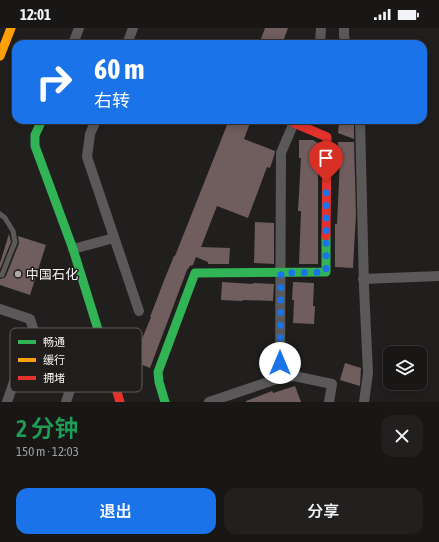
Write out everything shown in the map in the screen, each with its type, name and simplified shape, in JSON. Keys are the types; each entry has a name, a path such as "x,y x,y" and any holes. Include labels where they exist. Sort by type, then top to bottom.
{"main road":[{"path":"0,56 11,28"},
{"path":"40,124 35,135 35,146 73,249 97,328"},
{"path":"165,402 159,382 158,372 195,273 326,272 327,137 300,124"},
{"path":"117,392 120,402"}],"street":[{"path":"74,40 79,28"},
{"path":"128,40 133,28"},
{"path":"320,40 321,28"},
{"path":"344,28 345,40"},
{"path":"94,124 90,134 87,157 139,311"},
{"path":"280,378 281,153 293,124"},
{"path":"360,124 363,279 368,373 364,402"},
{"path":"73,249 114,238"},
{"path":"363,279 439,276"},
{"path":"0,309 30,319 33,328"},
{"path":"209,402 238,397 280,378 294,376 332,384 329,402"},
{"path":"6,402 10,391"},
{"path":"66,402 69,392"}],"lane":[{"path":"0,214 5,218 12,231 15,242 2,275 0,276"}],"building":[{"path":"265,28 288,28 284,40 260,40"},
{"path":"227,124 250,124 244,139 275,151 270,168 267,167 248,218 217,206 201,247 230,248 229,264 208,264 208,262 196,257 193,265 187,270 150,368 142,365 142,339"},
{"path":"339,124 354,124 354,139 338,133"},
{"path":"299,140 313,140 318,143 318,264 299,264 301,211 298,211 301,158 299,158"},
{"path":"338,142 354,142 356,214 353,268 335,267 335,224 337,224 340,160 337,160"},
{"path":"255,222 274,223 274,264 254,263"},
{"path":"9,234 11,242 0,269 0,263"},
{"name":"中国石化","path":"18,236 46,245 30,295 0,285 0,279 6,276 19,243"},
{"path":"222,282 274,284 273,301 221,300"},
{"path":"293,282 314,283 314,324 293,323"},
{"path":"345,363 361,368 360,386 340,380"},
{"path":"295,386 301,402 246,402 272,391 273,393"}],"traffic: fast":[{"path":"40,124 35,135 35,146 73,249 98,328"},
{"path":"165,402 159,382 158,372 195,273 326,272 326,236"}],"traffic: slow":[{"path":"0,56 11,28"}],"traffic: jam":[{"path":"296,124 327,137 326,236"},
{"path":"117,392 120,402"}],"place":[{"name":"中国石化","path":"18,274"}],"route":[{"path":"280,363 281,273 326,272 326,182"}]}
